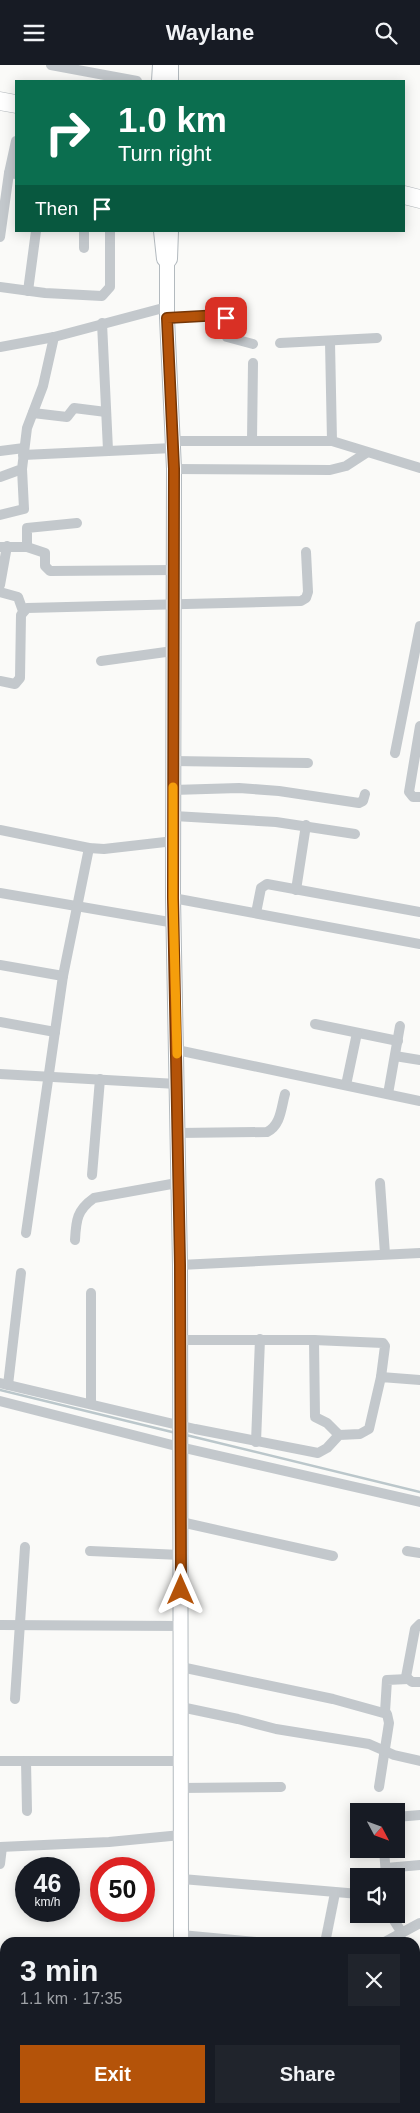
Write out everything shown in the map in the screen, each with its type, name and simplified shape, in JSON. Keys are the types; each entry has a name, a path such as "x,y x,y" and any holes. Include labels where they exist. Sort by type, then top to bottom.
{"highway":[{"path":"0,101 15,104"},
{"path":"405,195 420,199"}],"main road":[{"path":"160,65 163,78"},
{"path":"161,232 163,255 167,263 167,313 174,469 173,898 175,923 177,1183 180,1265 181,1937"},
{"path":"167,263 170,259 171,232"}],"street":[{"path":"51,65 132,80"},
{"path":"0,237 15,149"},
{"path":"28,291 36,232"},
{"path":"84,232 84,248"},
{"path":"0,287 28,291 102,296 107,293 110,287 110,232"},
{"path":"0,347 54,337 102,323 167,313 221,315 226,318 228,337 253,344"},
{"path":"102,323 108,451"},
{"path":"27,547 22,469 27,428 49,364 54,337"},
{"path":"280,343 330,342 377,338"},
{"path":"330,342 332,441"},
{"path":"252,441 253,363"},
{"path":"33,413 67,417 74,409 106,412"},
{"path":"0,451 108,451 252,441 332,441 366,453 420,467"},
{"path":"174,469 330,470 346,466 366,453"},
{"path":"0,477 22,469"},
{"path":"0,515 24,509"},
{"path":"27,527 77,523"},
{"path":"0,585 4,547 27,547 46,553 45,566 50,571 173,570"},
{"path":"0,681 15,683 20,678 21,615 27,608 173,606 301,601 306,598 308,592 306,552"},
{"path":"0,592 18,597 23,611"},
{"path":"394,753 417,661 420,626"},
{"path":"101,661 173,651"},
{"path":"420,726 409,792 413,797 420,797"},
{"path":"173,761 308,763"},
{"path":"173,790 239,788 280,791 359,803 363,801 365,794"},
{"path":"174,816 306,825 356,834"},
{"path":"296,889 306,825"},
{"path":"0,830 88,848 104,849 174,841"},
{"path":"26,1233 62,976 88,848"},
{"path":"256,913 263,885 296,889 420,912"},
{"path":"0,893 175,923"},
{"path":"173,898 420,944"},
{"path":"0,965 62,976"},
{"path":"0,1022 55,1032"},
{"path":"315,1024 398,1041"},
{"path":"388,1094 400,1026"},
{"path":"346,1085 357,1033"},
{"path":"177,1050 420,1101"},
{"path":"395,1056 420,1060"},
{"path":"0,1074 177,1084"},
{"path":"92,1175 100,1079"},
{"path":"178,1133 267,1132 274,1129 278,1122 285,1094"},
{"path":"75,1240 78,1214 84,1205 94,1198 177,1183"},
{"path":"380,1183 384,1254"},
{"path":"180,1265 420,1253"},
{"path":"21,1273 4,1384 91,1404 180,1434 420,1502"},
{"path":"91,1293 91,1404"},
{"path":"0,1401 180,1434 256,1442 318,1453 327,1448 339,1435 360,1434 369,1429 381,1377 385,1346 383,1343 260,1339 179,1340"},
{"path":"256,1442 260,1339"},
{"path":"314,1340 315,1417 327,1423 339,1435"},
{"path":"381,1377 420,1380"},
{"path":"181,1522 333,1556"},
{"path":"15,1699 25,1547"},
{"path":"90,1551 181,1555"},
{"path":"407,1551 420,1553"},
{"path":"0,1625 181,1626"},
{"path":"408,1679 415,1629 420,1625"},
{"path":"181,1667 333,1699 385,1713 389,1716 389,1723 383,1750 379,1787"},
{"path":"385,1713 387,1680 408,1679 420,1682"},
{"path":"181,1707 276,1729 369,1744 420,1761"},
{"path":"0,1761 180,1761"},
{"path":"26,1761 27,1811"},
{"path":"181,1787 281,1787"},
{"path":"405,1816 420,1815"},
{"path":"0,1864 1,1847 109,1842 181,1835"},
{"path":"405,1868 420,1865"},
{"path":"182,1879 350,1894"},
{"path":"327,1937 335,1893"},
{"path":"396,1923 402,1933"},
{"path":"394,1937 420,1923"}],"waterway":[{"path":"0,1390 176,1433"},
{"path":"186,1435 420,1492"}],"slow traffic":[{"path":"173,787 173,898 177,1054"}],"route":[{"path":"181,1590 180,1265 177,1183 175,923 173,898 174,469 167,318 221,315 226,318"}]}
